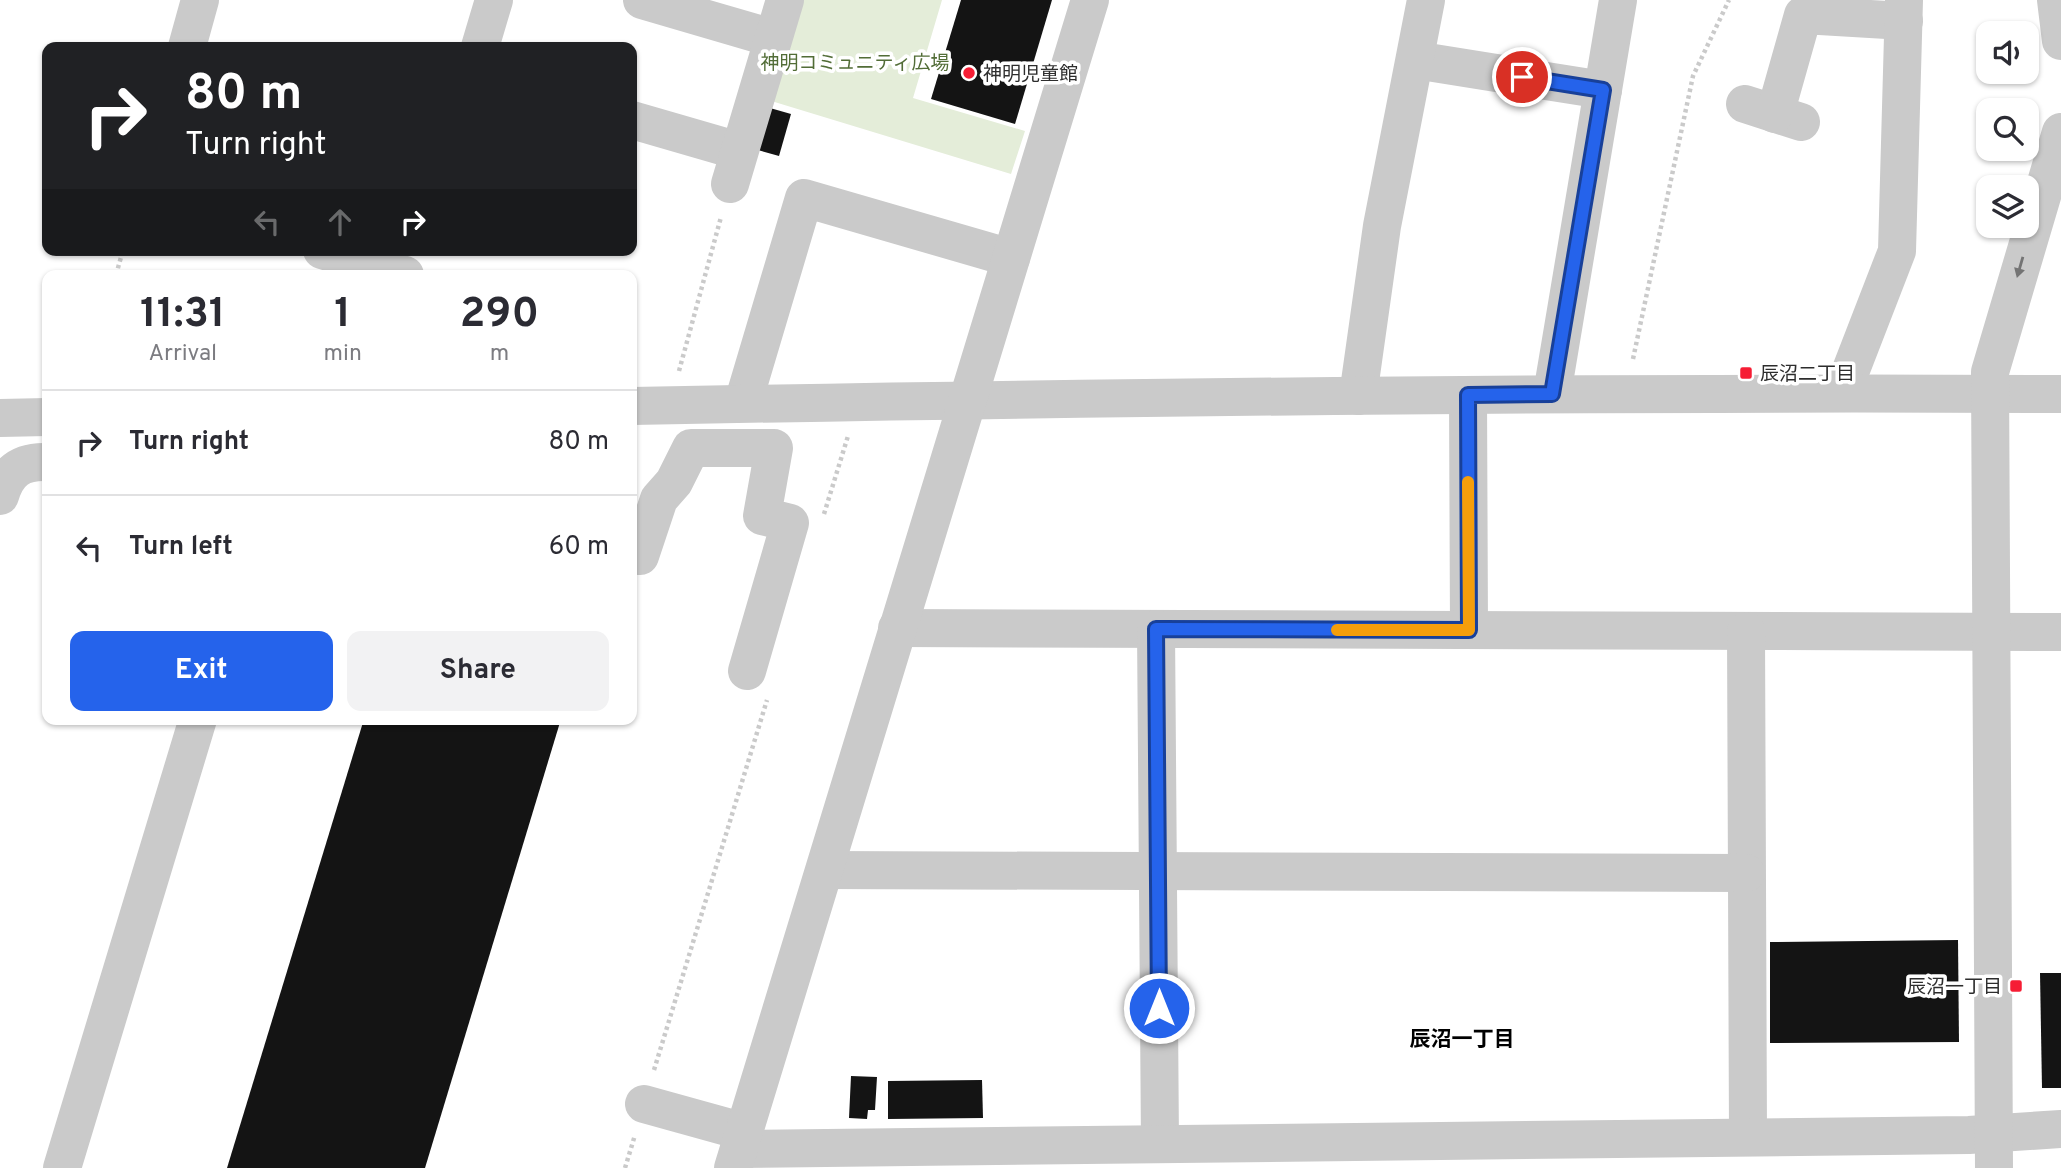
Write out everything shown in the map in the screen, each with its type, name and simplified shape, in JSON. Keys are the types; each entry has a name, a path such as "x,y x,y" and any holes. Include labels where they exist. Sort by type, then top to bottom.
{"street":[{"path":"188,42 200,0"},
{"path":"481,42 494,0"},
{"path":"642,0 772,38"},
{"path":"637,122 734,168 785,0"},
{"path":"743,1149 897,628 1090,0"},
{"path":"1357,396 1382,226 1426,0"},
{"path":"1552,394 1618,0"},
{"path":"2056,0 2061,41"},
{"path":"1773,113 1802,15 1904,10 1897,251 1842,393"},
{"path":"1415,60 1603,90"},
{"path":"1994,1150 1990,372 2061,132"},
{"path":"743,403 804,198 1011,258"},
{"path":"341,256 388,270"},
{"path":"637,406 968,399 1626,393 2061,394"},
{"path":"1468,395 1469,630"},
{"path":"0,418 42,417"},
{"path":"637,555 640,556 659,499 674,482 691,448 774,448 762,516 790,523 758,682"},
{"path":"0,496 5,478 18,467 34,461 42,462"},
{"path":"897,628 2061,632"},
{"path":"1156,629 1160,1144"},
{"path":"1746,631 1748,1136"},
{"path":"62,1168 196,725"},
{"path":"825,870 1746,873"},
{"path":"644,1104 743,1149 1160,1144 1382,1155 1676,1153 1748,1136 1969,1135 1994,1150 2061,1129"}],"path":[{"path":"1626,393 1693,76 1730,0"},
{"path":"669,405 734,168"},
{"path":"822,522 859,401"},
{"path":"625,1168 758,682"}],"green space":[{"name":"神明コミュニティ広場","path":"798,0 942,0 913,98 1025,131 1011,174 768,100"}],"building":[{"path":"961,0 1052,0 1015,124 931,99"},
{"path":"763,106 791,114 779,156 751,148"},
{"path":"362,725 559,725 425,1168 227,1168"},
{"path":"1958,940 1959,1042 1770,1043 1770,942"},
{"path":"2040,973 2061,973 2061,1088 2042,1088"},
{"path":"851,1076 877,1077 875,1110 868,1110 867,1119 849,1118"},
{"path":"982,1080 983,1118 888,1119 888,1081"}],"slow traffic":[{"path":"1337,630 1469,630 1468,482"}],"place":[{"name":"神明児童館","path":"969,73"},
{"name":"辰沼二丁目","path":"1746,373"},
{"name":"辰沼一丁目","path":"2016,986"}],"district":[{"name":"辰沼一丁目","path":"1462,1039"}],"route":[{"path":"1159,1008 1156,629 1469,630 1468,395 1552,394 1603,90 1522,77"}]}
